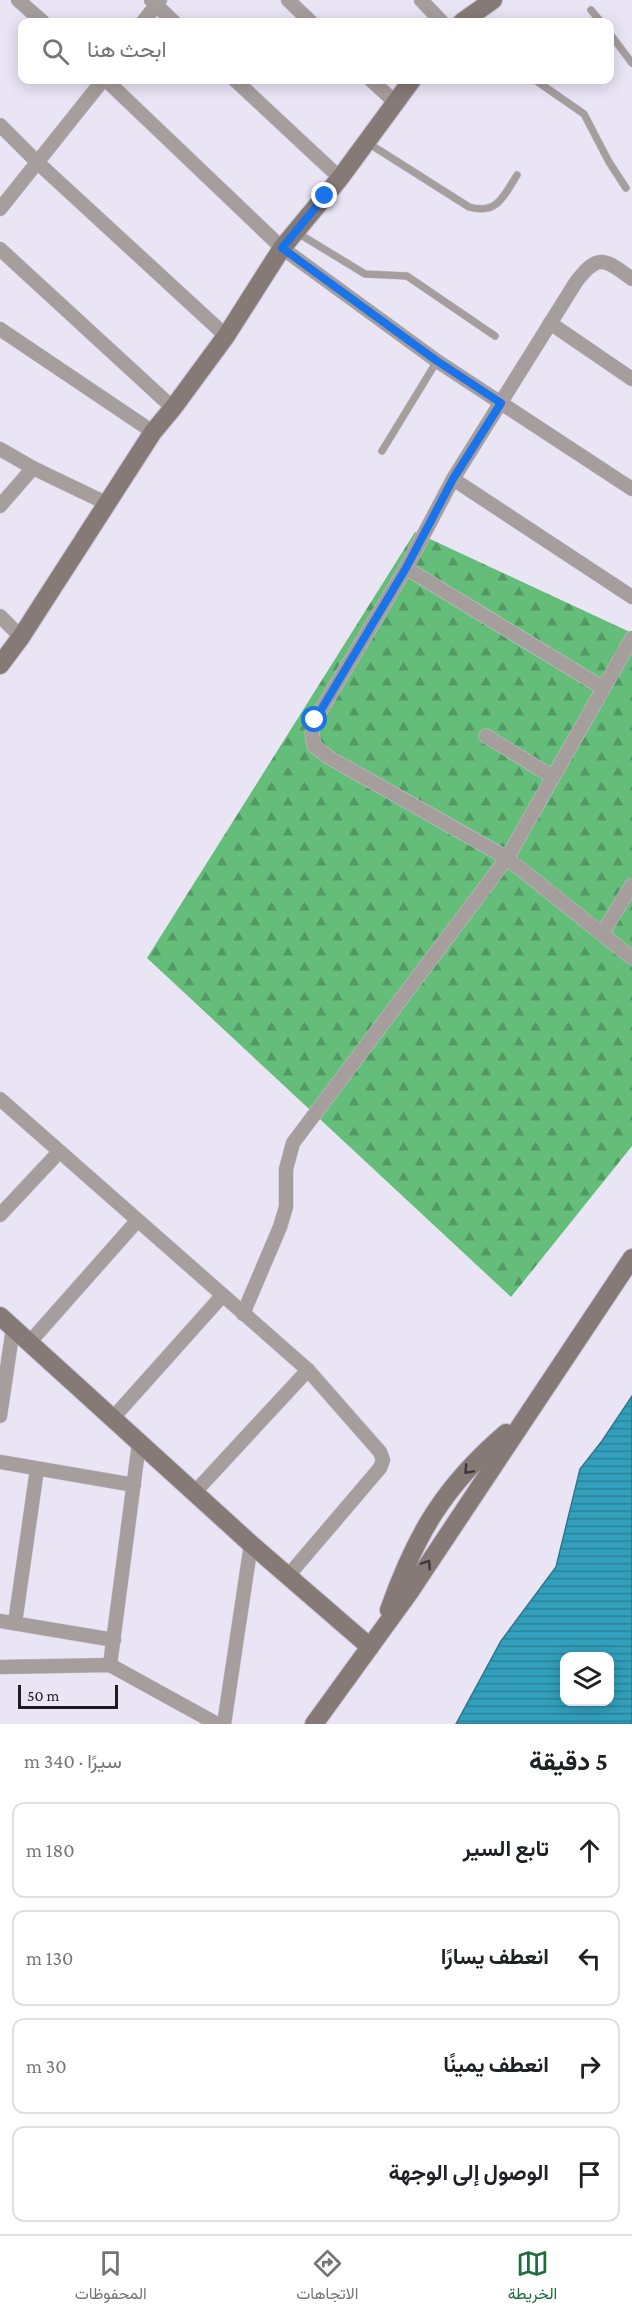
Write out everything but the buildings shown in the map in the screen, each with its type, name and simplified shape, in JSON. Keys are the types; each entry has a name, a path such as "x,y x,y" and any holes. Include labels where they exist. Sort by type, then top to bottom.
{"street":[{"path":"18,0 38,18"},
{"path":"288,0 307,18"},
{"path":"421,0 438,18"},
{"path":"468,18 494,0"},
{"path":"145,18 155,2 170,18"},
{"path":"0,209 102,84"},
{"path":"109,84 282,248 437,361 632,489"},
{"path":"239,84 340,178"},
{"path":"375,84 395,102"},
{"path":"0,665 21,637 153,432 226,336 282,248 340,178 409,84"},
{"path":"0,125 226,336"},
{"path":"0,249 173,408"},
{"path":"632,279 605,262 596,262 588,266 453,479 406,568 315,720 312,733 314,746 330,758 507,858 632,958"},
{"path":"550,323 632,379"},
{"path":"0,329 153,432"},
{"path":"0,449 33,468 108,504"},
{"path":"0,506 33,468"},
{"path":"453,479 632,597"},
{"path":"406,568 603,688"},
{"path":"0,616 21,637"},
{"path":"243,1314 280,1227 286,1207 286,1169 293,1143 507,858 632,638"},
{"path":"486,736 553,777"},
{"path":"602,934 632,885"},
{"path":"0,1099 308,1370 380,1452 383,1460 380,1468 288,1576"},
{"path":"0,1215 59,1152"},
{"path":"29,1343 137,1221"},
{"path":"314,1724 370,1647 548,1387 632,1258"},
{"path":"112,1419 222,1296"},
{"path":"6,1322 251,1545 370,1647"},
{"path":"0,1416 6,1322"},
{"path":"194,1493 308,1370"},
{"path":"110,1665 139,1443"},
{"path":"0,1462 134,1485"},
{"path":"15,1623 37,1468"},
{"path":"224,1724 251,1545"},
{"path":"0,1621 114,1640"},
{"path":"0,1666 110,1665 217,1724"}],"lane":[{"path":"591,10 598,18"},
{"path":"614,40 632,63"},
{"path":"541,84 584,114 609,162 626,188"},
{"path":"366,142 469,207 479,210 491,207 502,200 517,175"},
{"path":"296,232 365,274 407,276 495,336"},
{"path":"382,451 437,361"}],"green space":[{"path":"415,532 632,633 632,1146 511,1297 147,958"}],"water":[{"path":"632,1396 632,1724 456,1724 501,1641 556,1567 580,1469"}],"route":[{"path":"315,720 406,568 453,479 501,403 437,361 282,248 325,196"}]}
